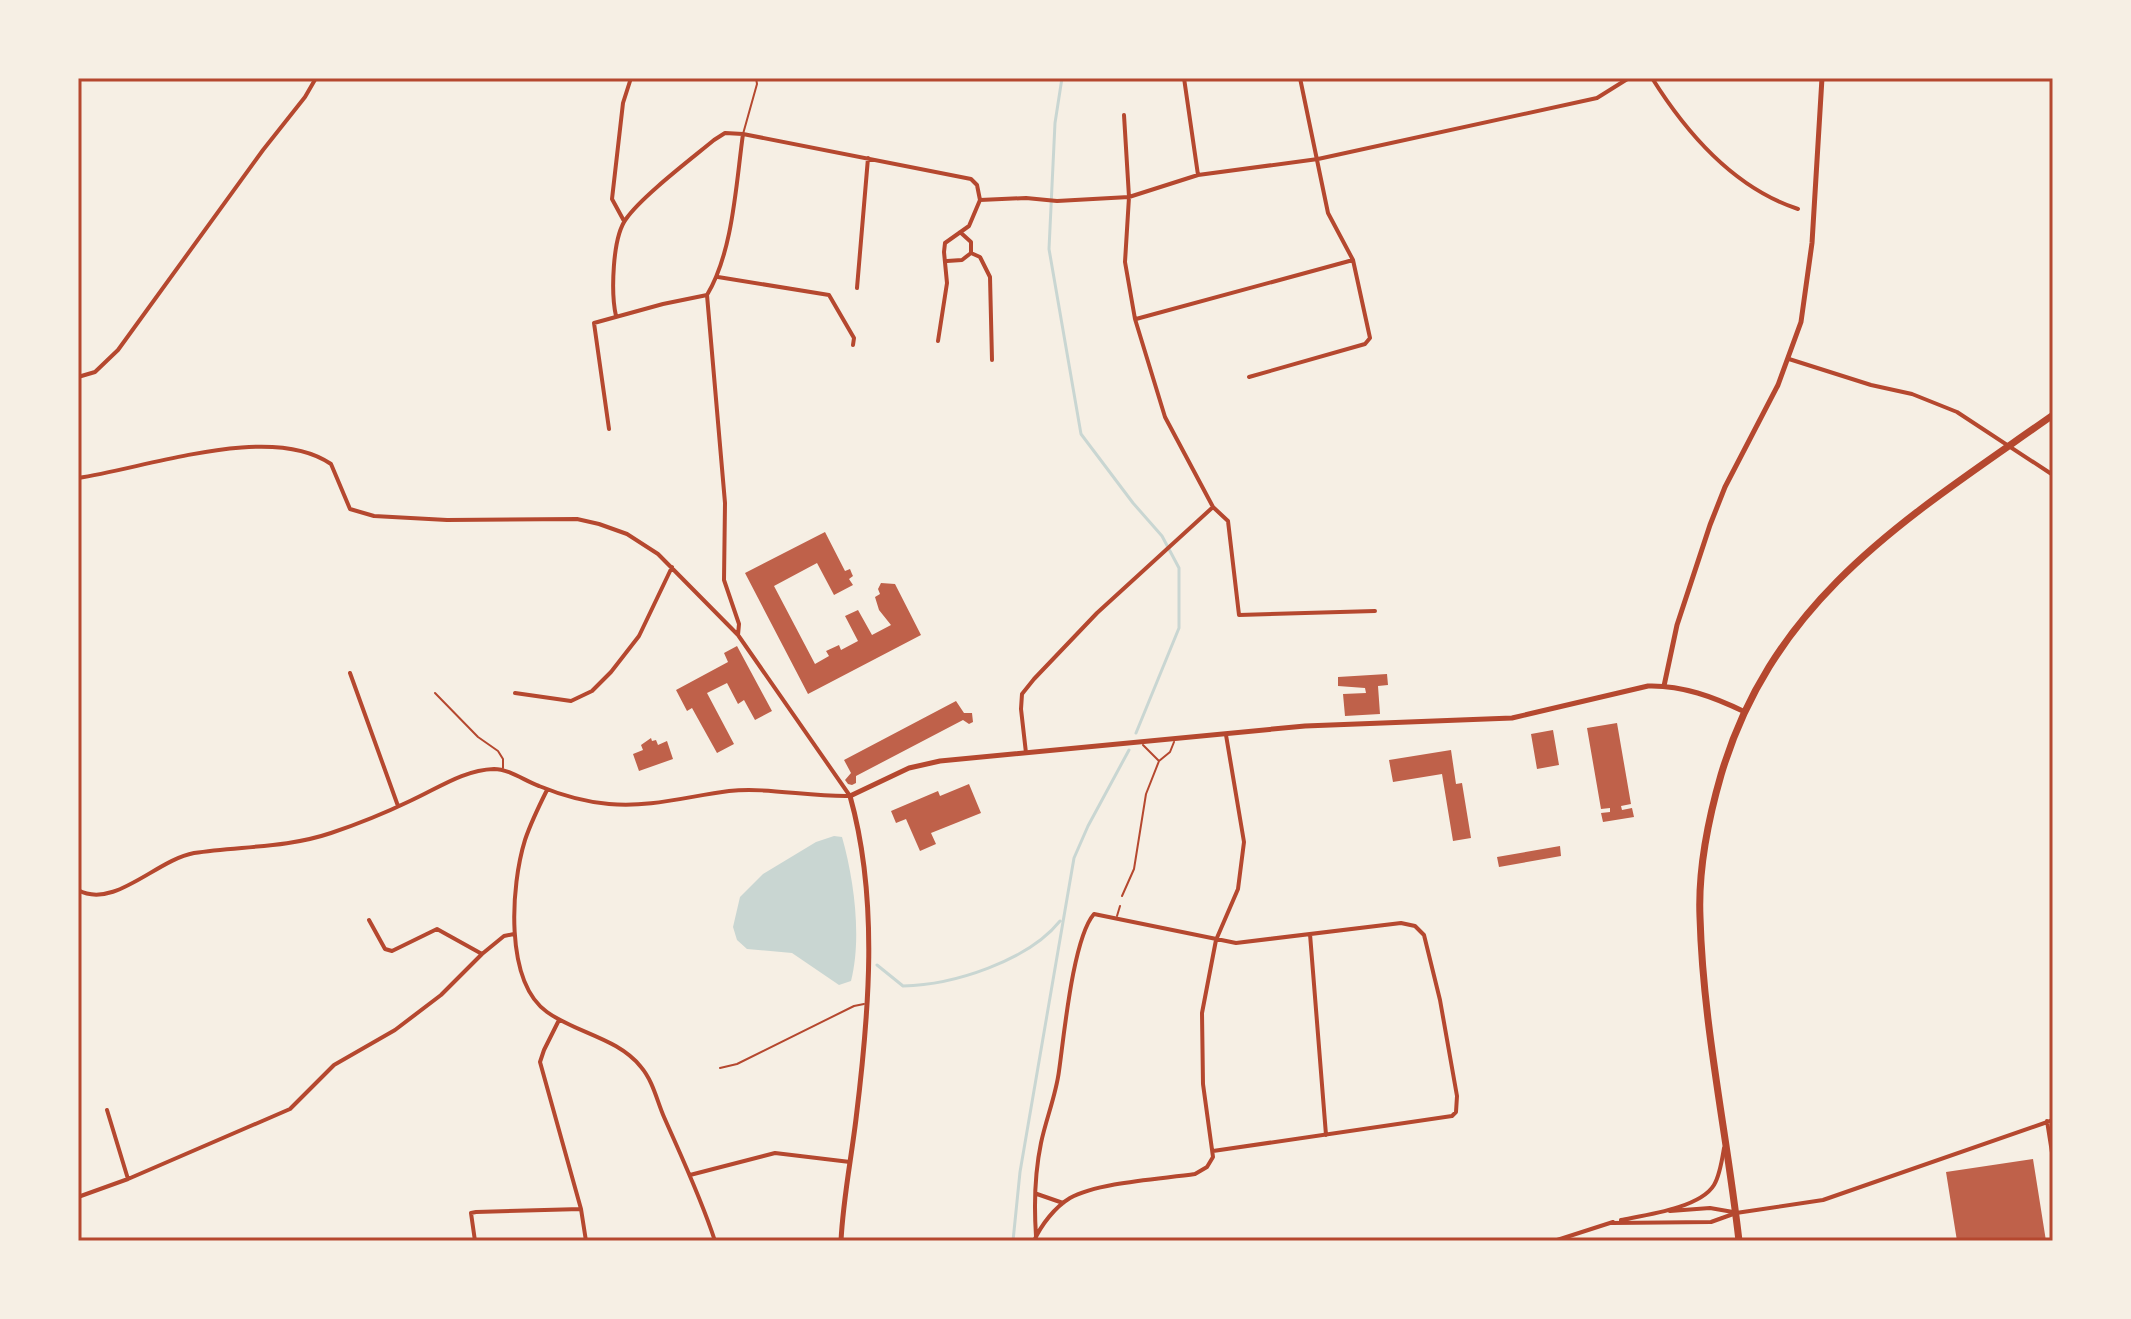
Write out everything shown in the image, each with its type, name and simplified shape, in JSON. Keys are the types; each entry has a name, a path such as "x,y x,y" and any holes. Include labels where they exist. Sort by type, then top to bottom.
{"main road":[{"path":"1739,1241 1701,943 1700,890 1717,789 1745,712 1775,656 1804,616 1851,565 1928,502 2053,415"}],"street":[{"path":"78,377 95,372 111,360 316,78"},
{"path":"624,221 612,199 623,103 631,78"},
{"path":"1184,78 1198,175"},
{"path":"1249,377 1369,341 1371,335 1353,260 1328,213 1300,78"},
{"path":"980,200 1057,201 1129,197 1198,175 1318,159 1597,98 1629,78"},
{"path":"1652,78 1686,127 1718,162 1781,203 1798,209"},
{"path":"1664,686 1680,616 1710,525 1725,487 1767,409 1801,322 1808,284 1822,78"},
{"path":"1124,115 1129,197 1125,262 1135,319 1165,417 1213,507 1228,521 1239,615 1375,611"},
{"path":"616,316 613,302 615,264 624,221 722,134 743,134 971,179 977,185 980,200 969,226 945,243 947,283 938,341"},
{"path":"738,635 739,624 724,580 725,503 707,295 718,277 743,134"},
{"path":"857,288 868,158"},
{"path":"960,232 971,242 971,253"},
{"path":"946,261 962,260 971,253"},
{"path":"971,253 980,257 990,277 992,360"},
{"path":"1135,319 1353,260"},
{"path":"718,277 829,295 854,338 853,345"},
{"path":"609,429 594,323 707,295"},
{"path":"1789,359 1932,401 1957,412 2053,475"},
{"path":"78,478 231,448 252,445 283,447 305,452 331,464 350,509 359,513 447,520 577,519 627,534 672,567 738,635 850,796 864,878 866,1003 841,1241"},
{"path":"1026,753 1022,694 1097,613 1213,507"},
{"path":"515,693 571,701 592,691 639,636 672,567"},
{"path":"350,673 398,806"},
{"path":"78,890 89,895 104,894 124,887 177,857 315,838 398,806 464,775 492,769 583,800 626,804 672,801 729,791 850,796 915,766 1326,725 1512,718 1563,708 1634,688 1664,686 1701,694 1745,712"},
{"path":"1035,1238 1063,1203 1082,1193 1195,1174 1207,1167 1213,1151 1206,1114 1201,1036 1205,990 1216,940 1238,889 1243,864 1243,834 1226,735"},
{"path":"547,790 524,842 518,877 514,934 519,968 530,993 545,1011 611,1044 641,1066 690,1175 715,1241"},
{"path":"1035,1238 1039,1152 1056,1087 1069,1000 1085,931 1094,914 1236,943 1401,923 1409,923 1420,929 1440,1000 1457,1096 1456,1112 1447,1119 1213,1151"},
{"path":"369,920 385,949 392,951 437,929 482,954"},
{"path":"78,1197 128,1179 290,1109 334,1065 382,1040 422,1011 482,954 504,936 514,934"},
{"path":"1310,934 1326,1135"},
{"path":"559,1020 540,1062 581,1209 586,1241"},
{"path":"107,1110 128,1179"},
{"path":"1612,1223 1711,1222 1736,1213 1823,1200 2050,1120 2053,1159"},
{"path":"1554,1241 1697,1199 1712,1188 1726,1143"},
{"path":"690,1175 775,1153 850,1162"},
{"path":"1037,1194 1063,1203"},
{"path":"1660,1212 1713,1208 1736,1213"},
{"path":"475,1241 471,1213 581,1209"}],"lane":[{"path":"743,134 756,78"},
{"path":"435,693 478,737 498,751 503,759 502,770"},
{"path":"1122,896 1134,869 1146,794 1159,761 1170,752 1174,741"},
{"path":"1142,744 1159,761"},
{"path":"1117,917 1120,906"},
{"path":"720,1068 737,1064 854,1006 866,1003"}],"shaded area":[{"path":"834,836 842,837 846,853 856,928 851,981 839,985 792,953 747,949 737,940 733,927 740,897 763,874 816,842"}],"building":[{"path":"825,532 845,571 850,569 853,576 849,579 853,585 834,595 817,563 774,586 815,664 829,656 826,651 839,645 841,650 858,641 845,616 858,610 872,635 891,625 879,610 875,597 880,594 878,589 881,583 895,584 921,635 808,694 745,573"},
{"path":"737,646 772,711 755,720 744,700 738,704 727,683 707,693 734,744 717,753 692,708 687,711 676,690 728,662 724,653"},
{"path":"1387,674 1388,685 1378,686 1380,714 1345,716 1343,694 1366,693 1365,688 1338,686 1338,677"},
{"path":"956,701 964,713 972,713 973,722 969,724 963,720 856,776 856,783 852,785 845,780 851,773 844,760"},
{"path":"1617,723 1631,804 1621,806 1622,810 1632,808 1634,817 1603,822 1601,813 1610,812 1610,808 1601,809 1587,728"},
{"path":"1553,730 1559,765 1537,769 1531,734"},
{"path":"651,738 658,745 667,741 673,759 639,771 633,754 643,750 641,745"},
{"path":"1451,750 1456,784 1462,783 1471,838 1453,841 1442,774 1393,782 1389,760"},
{"path":"969,784 981,813 931,833 936,844 920,851 906,819 896,823 891,811 938,791 940,796"},
{"path":"1560,846 1561,856 1499,867 1497,857"},
{"path":"2033,1159 2046,1241 1957,1241 1946,1172"}],"waterway":[{"path":"1062,78 1055,123 1049,249 1081,434 1162,536 1179,568 1179,628 1136,733"},
{"path":"1013,1241 1020,1172 1074,858 1129,750"},
{"path":"877,965 903,986 966,976 1029,948 1060,921"}]}
